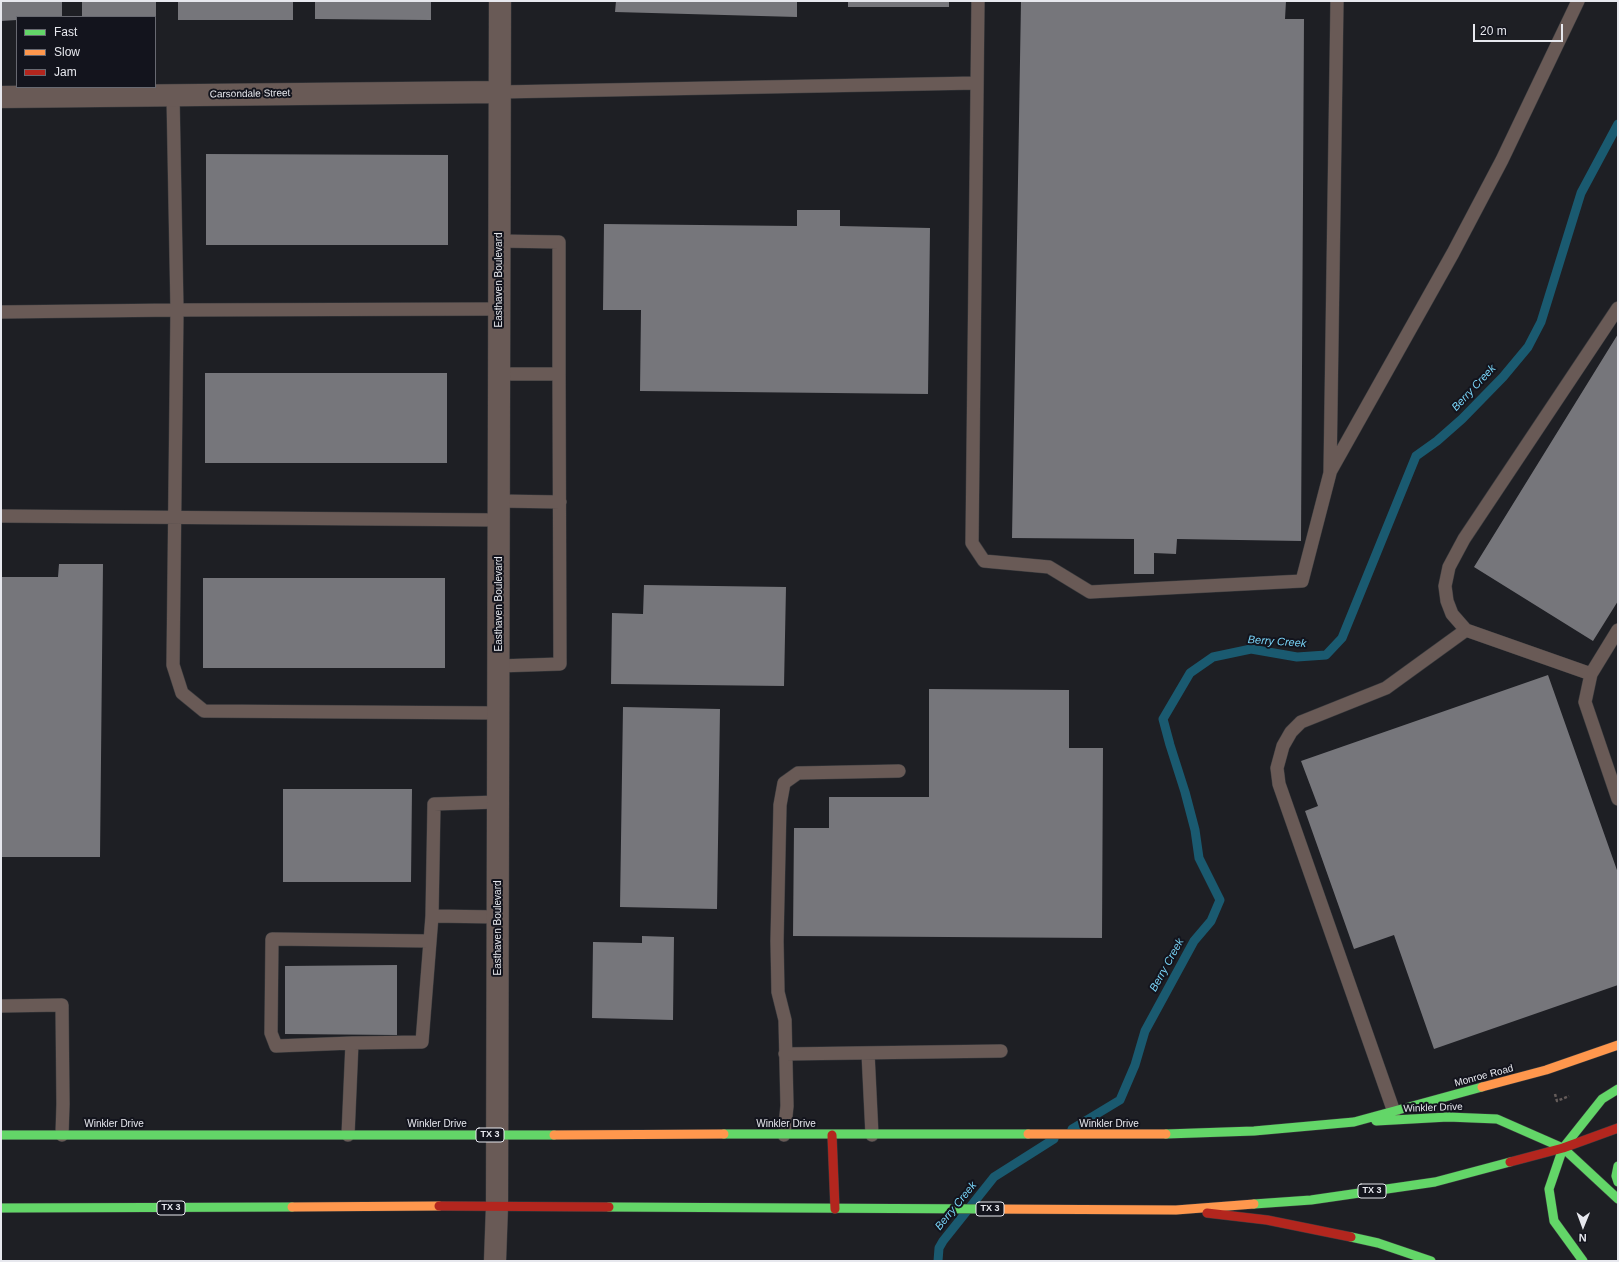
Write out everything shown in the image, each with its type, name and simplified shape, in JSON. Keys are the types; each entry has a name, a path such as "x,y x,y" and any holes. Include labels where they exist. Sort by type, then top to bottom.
{"main road":[{"name":"Monroe Road","path":"1354,1122 1546,1070 1618,1045"},
{"path":"1583,1261 1554,1221 1550,1189 1563,1148 1602,1099 1618,1089"},
{"name":"Winkler Drive","path":"1,1135 1151,1134 1254,1131 1354,1122 1448,1117 1497,1119 1563,1148 1618,1199"},
{"name":"TX 3","path":"1,1208 497,1206 1176,1210 1311,1200 1435,1182 1563,1148 1618,1128"},
{"path":"832,1135 835,1209"},
{"path":"1618,1166 1616,1176 1618,1182"},
{"path":"1176,1210 1267,1220 1378,1243 1431,1261"}],"street":[{"name":"Easthaven Boulevard","path":"495,1261 497,1206 500,1"},
{"name":"Carsondale Street","path":"1,97 500,92"}],"lane":[{"path":"978,1 972,543 984,561 1049,566 1090,592 1302,581 1330,473 1337,1"},
{"path":"1330,473 1457,246 1502,160 1578,1"},
{"path":"500,92 977,83"},
{"path":"173,95 177,310 173,665 182,693 204,711 498,713"},
{"path":"498,666 560,664 559,242 499,242"},
{"path":"1591,674 1466,630 1452,614 1447,601 1445,586 1449,567 1469,532 1618,308"},
{"path":"1,312 499,309"},
{"path":"499,374 559,374"},
{"path":"1,516 175,518 499,510 560,502"},
{"path":"1394,1112 1279,784 1277,768 1283,746 1301,722 1386,688 1466,630"},
{"path":"1618,630 1591,674 1585,702 1618,799"},
{"path":"784,1135 787,1106 785,1020 778,992 777,941 780,805 784,783 798,773 899,771"},
{"path":"430,941 272,939 271,1033 276,1046 422,1042 432,916 434,804 498,802"},
{"path":"432,916 498,917"},
{"path":"1,1006 62,1005 62,1135"},
{"path":"348,1135 352,1043"},
{"path":"785,1054 1001,1051"},
{"path":"868,1053 872,1135"}],"path":[{"path":"1555,1094 1557,1101 1569,1096 1572,1100"}],"building":[{"path":"1,1 62,1 62,16 16,16 16,20 1,21"},
{"path":"82,1 156,1 156,16 82,16"},
{"path":"178,1 293,1 293,20 178,20"},
{"path":"315,1 431,1 431,20 315,19"},
{"path":"616,1 797,1 797,17 615,12"},
{"path":"848,1 949,1 949,7 848,7"},
{"path":"1021,1 1286,1 1285,19 1304,19 1301,541 1177,539 1176,554 1154,553 1154,574 1134,574 1134,539 1012,538"},
{"path":"206,154 448,155 448,245 206,245"},
{"path":"797,210 840,210 840,226 930,228 928,394 640,391 641,310 603,310 604,224 797,226"},
{"path":"1618,334 1618,601 1593,641 1474,567"},
{"path":"205,373 447,373 447,463 205,463"},
{"path":"59,564 103,564 100,857 1,857 1,577 58,577"},
{"path":"203,578 445,578 445,668 203,668"},
{"path":"644,585 786,587 784,686 611,684 612,613 643,614"},
{"path":"1548,675 1618,873 1618,985 1434,1049 1394,935 1354,949 1305,811 1318,806 1301,761"},
{"path":"929,689 1069,690 1069,748 1103,748 1102,938 793,936 794,828 829,828 829,797 929,797"},
{"path":"623,707 720,709 717,909 620,907"},
{"path":"283,789 412,789 411,882 283,882"},
{"path":"642,936 674,937 673,1020 592,1018 593,942 642,943"},
{"path":"397,965 397,1035 285,1034 285,966"}],"waterway":[{"name":"Berry Creek","path":"1072,1129 1120,1100 1135,1065 1145,1031 1194,941 1211,921 1220,900 1199,858 1195,830 1163,719 1190,673 1213,657 1251,649 1297,657 1326,655 1342,638 1416,456 1437,441 1462,419 1503,377 1528,347 1541,322 1581,193 1618,124"},
{"name":"Berry Creek","path":"938,1261 939,1248 943,1241 994,1177 1054,1139"}],"traffic: fast":[{"path":"1166,1134 1254,1131 1354,1122 1482,1087"},
{"path":"1583,1261 1554,1221 1549,1189 1563,1148 1602,1099 1618,1089"},
{"path":"1376,1121 1448,1117 1497,1119 1563,1148 1618,1199"},
{"path":"724,1134 1028,1134"},
{"path":"1,1135 554,1135"},
{"path":"1254,1204 1311,1200 1435,1182 1510,1162"},
{"path":"1618,1166 1616,1176 1618,1182"},
{"path":"1,1208 292,1207"},
{"path":"609,1207 988,1209"},
{"path":"1351,1237 1378,1243 1431,1261"}],"traffic: slow":[{"path":"1482,1087 1546,1070 1618,1045"},
{"path":"554,1135 724,1134"},
{"path":"1028,1134 1166,1134"},
{"path":"988,1209 1176,1210 1254,1204"},
{"path":"292,1207 439,1206"}],"traffic: jam":[{"path":"1510,1162 1563,1148 1618,1128"},
{"path":"832,1135 835,1209"},
{"path":"439,1206 609,1207"},
{"path":"1207,1213 1267,1220 1351,1237"}]}
